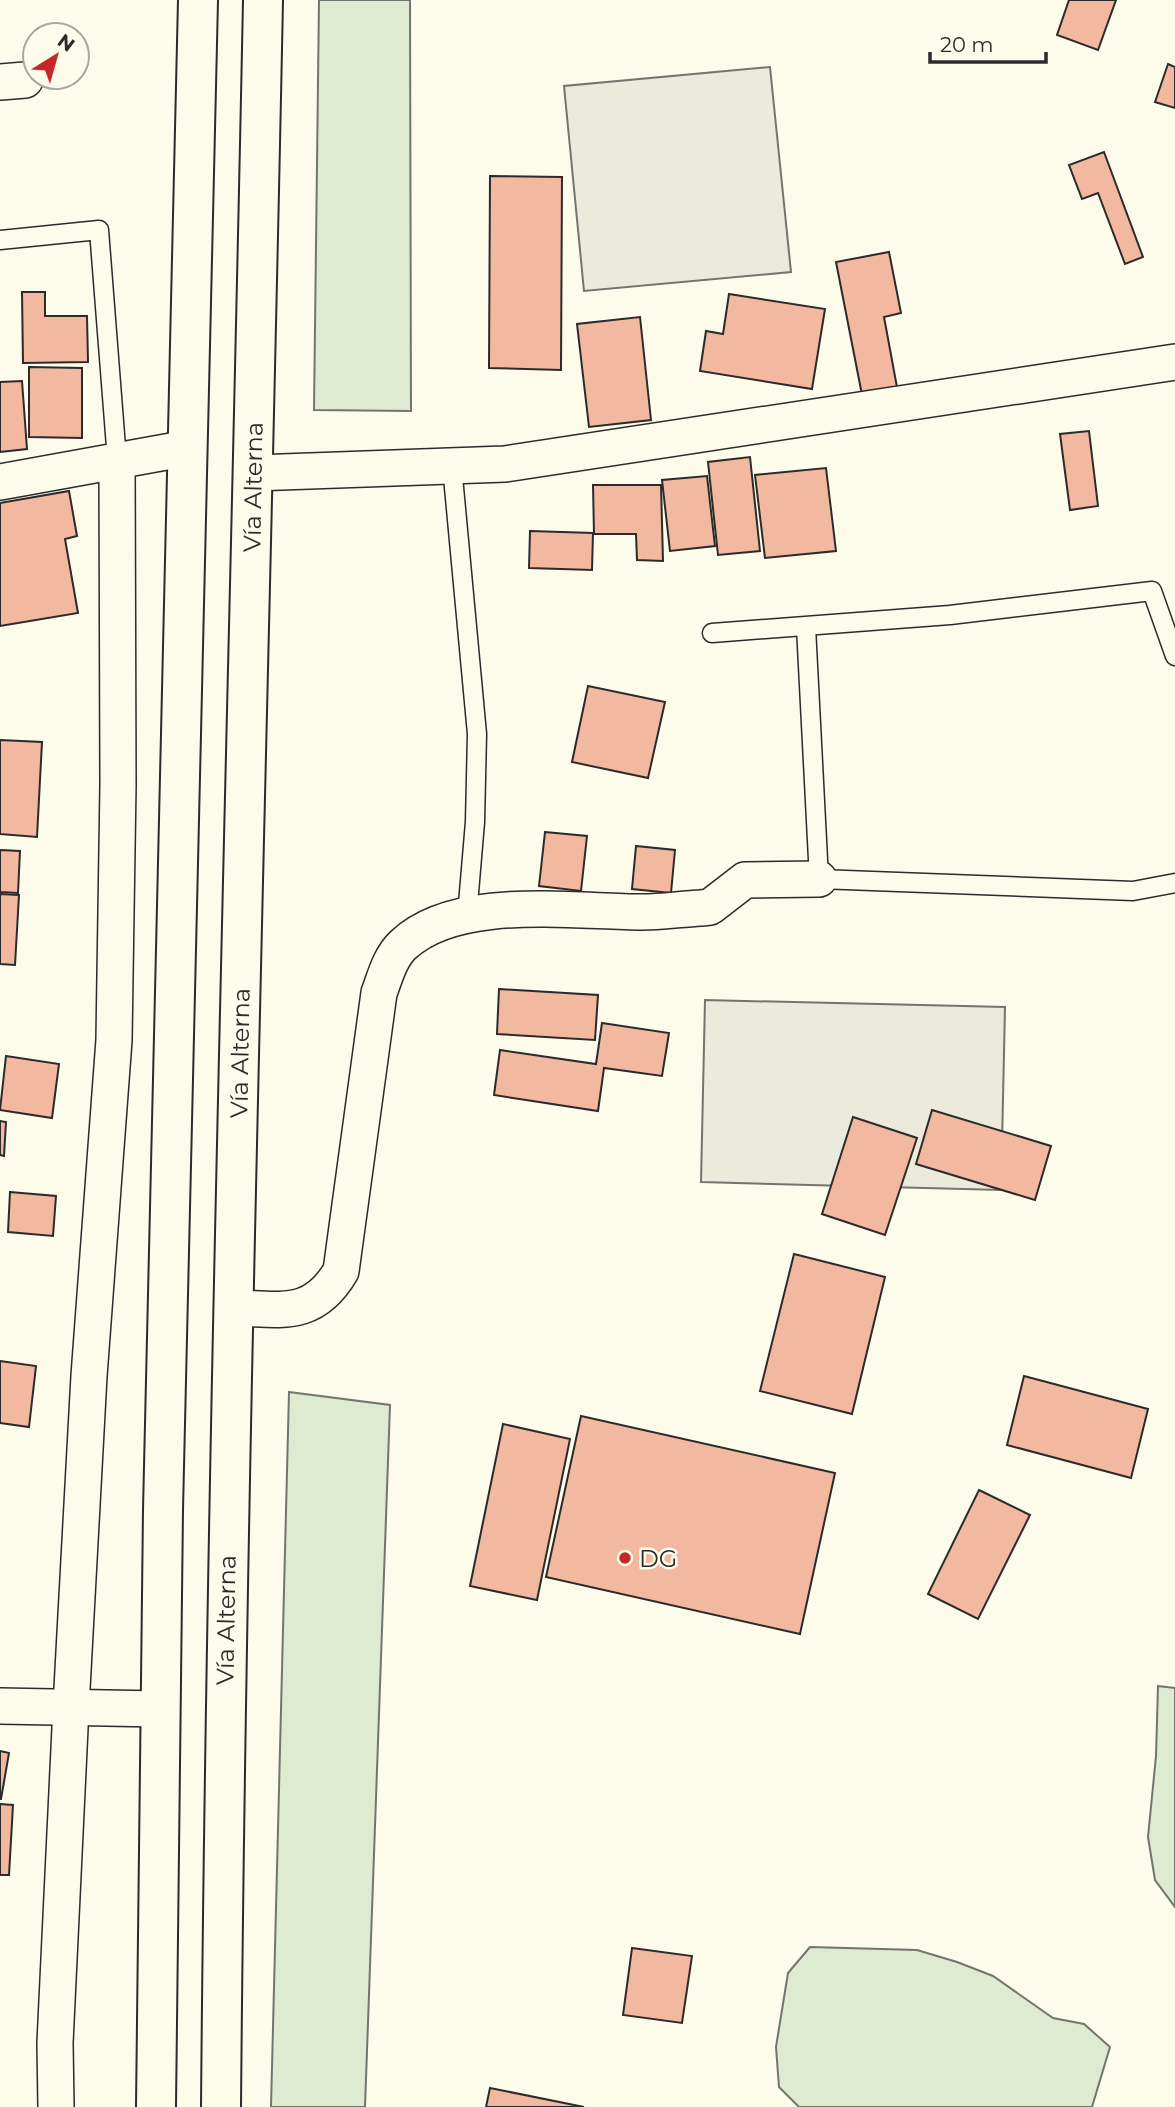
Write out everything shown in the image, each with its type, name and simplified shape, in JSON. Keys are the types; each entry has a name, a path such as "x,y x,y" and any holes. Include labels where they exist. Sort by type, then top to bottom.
{"highway":[{"path":"156,2107 160,1709 198,0"},
{"name":"Vía Alterna","path":"220,2107 225,1646 263,0"}],"street":[{"path":"254,472 505,464 1175,362"},
{"path":"0,482 188,448"},
{"path":"56,2107 55,2043 71,1707 89,1376 114,1040 118,785 117,460"},
{"path":"233,1308 296,1310 311,1304 333,1284 341,1271 379,992 388,968 403,945 421,934 467,916 522,908 643,912 701,908 710,907 745,880 819,879"},
{"path":"0,1706 160,1709"}],"lane":[{"path":"0,240 99,230 117,460"},
{"path":"452,466 477,734 475,822 467,916"},
{"path":"712,633 950,615 1152,590 1175,656"},
{"path":"806,627 819,879 1133,891 1175,883"}],"green space":[{"path":"319,0 410,0 411,411 314,410"},
{"path":"289,1392 390,1405 365,2107 271,2107"},
{"path":"1158,1686 1175,1688 1175,1907 1155,1880 1148,1837 1156,1756"},
{"path":"810,1947 917,1950 993,1976 1053,2018 1084,2024 1110,2047 1092,2107 799,2107 779,2087 776,2047 788,1973"}],"shaded area":[{"path":"770,67 791,272 584,291 564,86"},
{"path":"705,1000 1005,1007 1001,1190 701,1182"}],"building":[{"path":"1069,0 1116,0 1098,50 1057,35"},
{"path":"1168,64 1175,67 1175,108 1155,102"},
{"path":"1104,152 1143,257 1125,264 1098,193 1082,199 1069,165"},
{"path":"490,176 562,177 561,370 489,368"},
{"path":"889,252 901,313 884,317 899,398 864,405 836,262"},
{"path":"22,292 45,292 45,316 87,316 88,362 23,363"},
{"path":"729,294 825,309 812,389 700,371 706,331 723,334"},
{"path":"640,317 651,420 589,427 577,324"},
{"path":"29,367 82,368 82,438 29,437"},
{"path":"22,381 27,449 0,452 0,382"},
{"path":"1089,431 1098,506 1070,510 1060,434"},
{"path":"750,457 760,551 718,555 708,462"},
{"path":"826,468 836,551 765,558 755,475"},
{"path":"707,476 715,546 670,551 662,480"},
{"path":"593,485 661,485 663,561 637,560 636,534 594,534"},
{"path":"69,491 77,536 65,539 78,613 0,626 0,503"},
{"path":"530,531 593,533 592,570 529,568"},
{"path":"588,686 665,702 648,778 572,762"},
{"path":"0,740 42,742 37,837 0,834"},
{"path":"545,832 587,836 581,891 539,886"},
{"path":"636,846 675,850 671,893 632,889"},
{"path":"0,850 20,851 18,893 0,892"},
{"path":"0,894 19,895 15,965 0,964"},
{"path":"499,989 598,995 595,1040 497,1034"},
{"path":"602,1023 669,1033 662,1076 604,1068 598,1111 494,1095 500,1050 596,1064"},
{"path":"6,1056 59,1064 52,1118 0,1110"},
{"path":"932,1110 1051,1146 1035,1200 916,1164"},
{"path":"853,1117 917,1138 885,1235 822,1214"},
{"path":"0,1121 6,1122 4,1156 0,1155"},
{"path":"10,1192 56,1196 53,1236 8,1232"},
{"path":"794,1254 885,1277 852,1414 760,1391"},
{"path":"0,1361 36,1366 29,1427 0,1423"},
{"path":"1024,1376 1148,1409 1131,1478 1007,1445"},
{"path":"581,1416 835,1473 800,1634 546,1577"},
{"path":"503,1424 570,1439 537,1600 470,1586"},
{"path":"979,1490 1030,1515 978,1619 928,1594"},
{"path":"0,1751 9,1753 1,1799 0,1799"},
{"path":"0,1804 13,1805 9,1875 0,1875"},
{"path":"632,1948 692,1956 682,2023 623,2015"},
{"path":"490,2088 584,2107 486,2107"}],"place":[{"name":"DG","path":"625,1558"}]}
